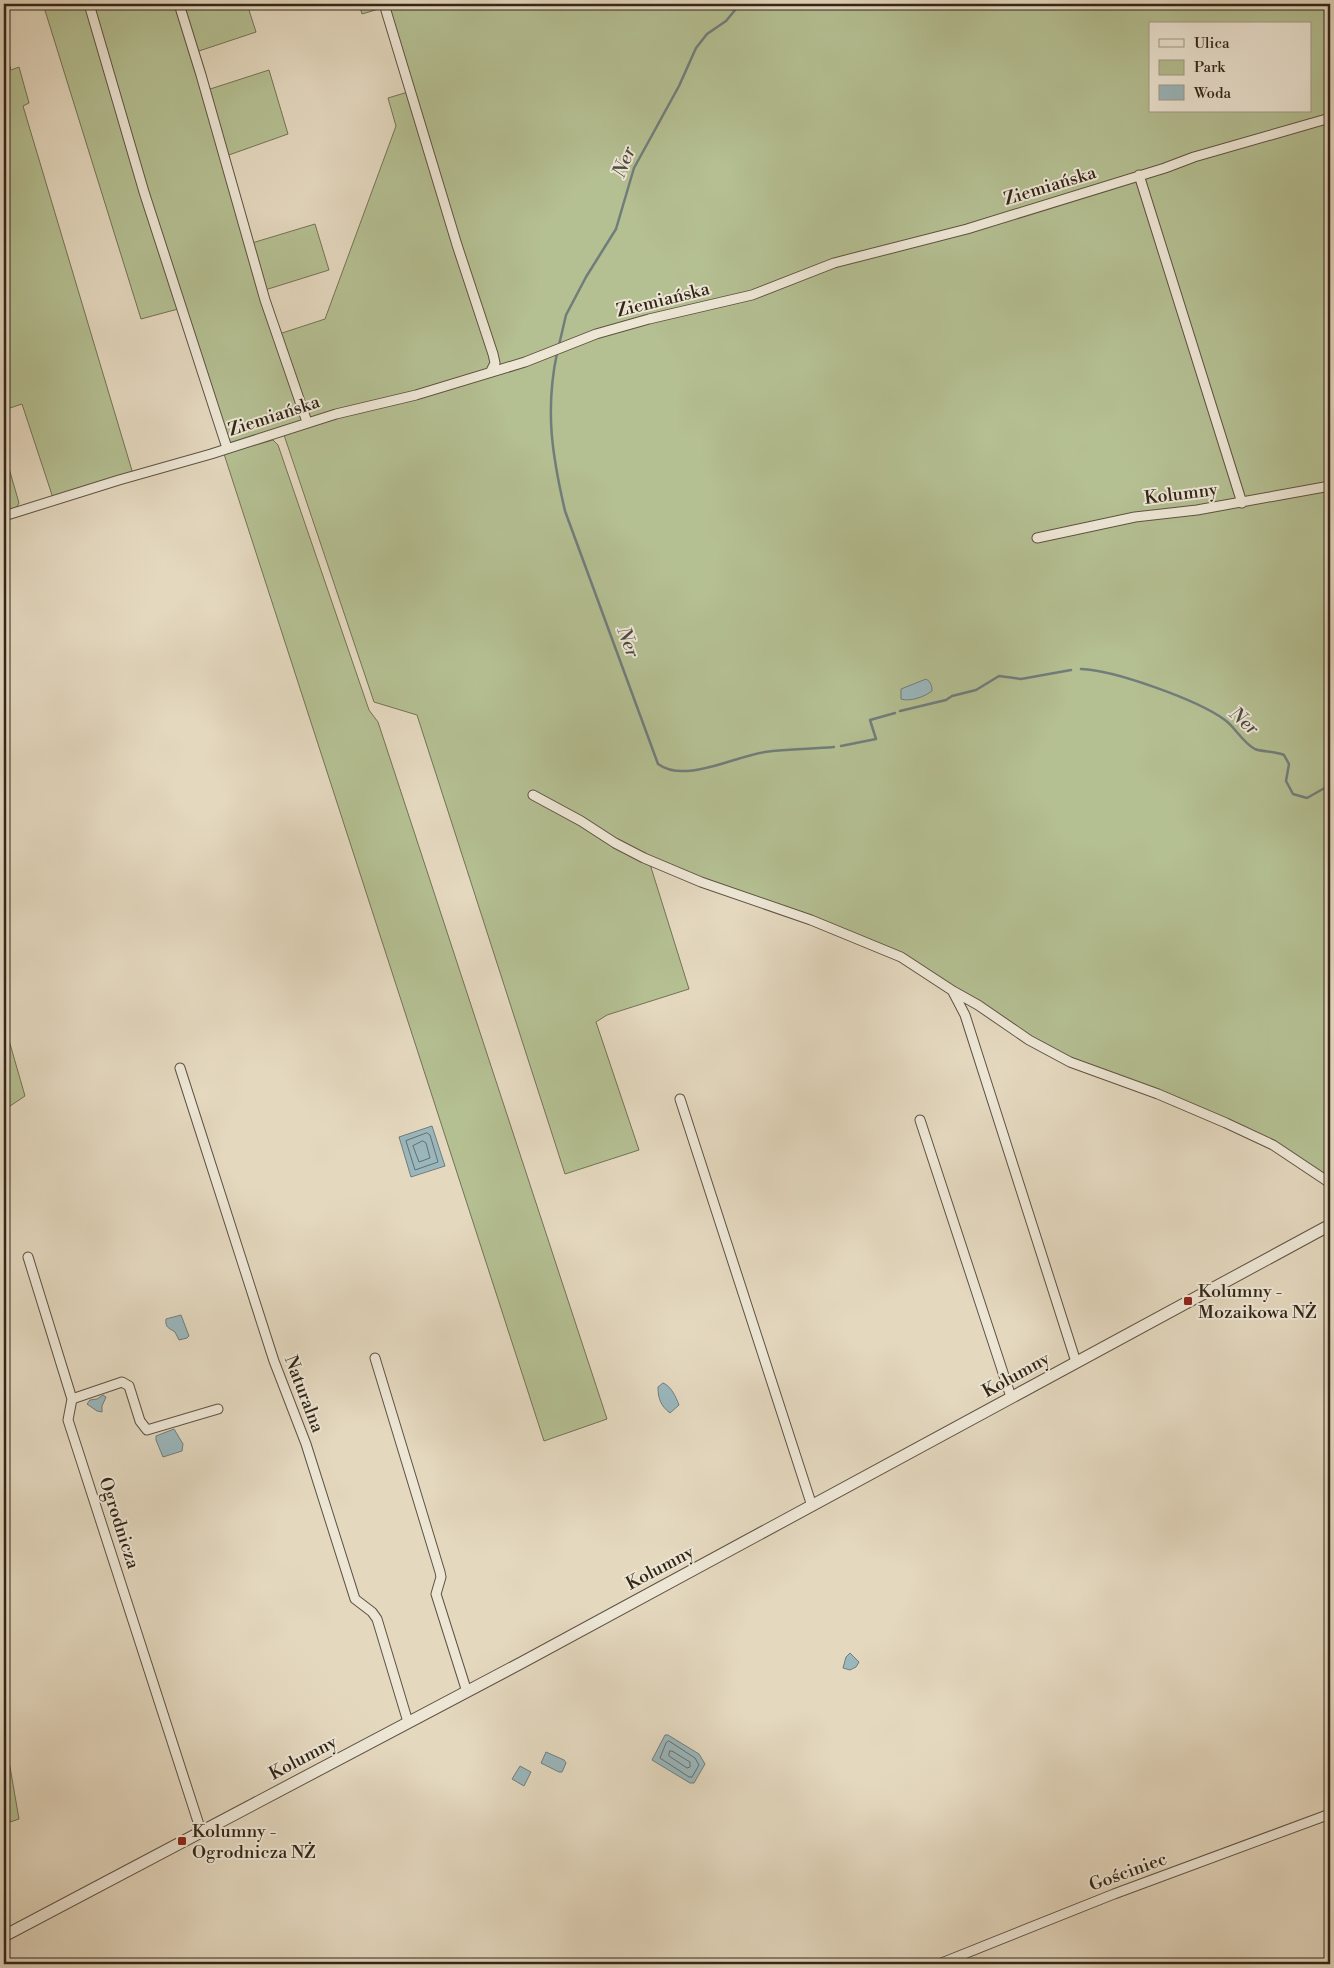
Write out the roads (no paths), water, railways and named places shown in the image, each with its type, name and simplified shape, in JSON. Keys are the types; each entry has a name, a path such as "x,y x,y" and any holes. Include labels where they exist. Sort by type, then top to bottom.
{"street":[{"path":"89,4 144,192 227,448"},
{"path":"178,4 201,75 265,300 307,422"},
{"path":"384,4 457,245 493,354 495,363 491,371"},
{"name":"Ziemiańska","path":"4,516 307,422 416,395 525,362 596,334 752,295 828,265 967,229 1194,157 1330,118"},
{"path":"1139,175 1242,502"},
{"name":"Kolumny","path":"1037,538 1135,517 1197,510 1330,486"},
{"path":"533,794 644,858 701,882 811,920 892,954 978,1005 1029,1040 1070,1062 1158,1094 1234,1126 1273,1145 1330,1182"},
{"path":"953,991 965,1015 1076,1362"},
{"name":"Naturalna","path":"180,1068 274,1361 306,1444 355,1599 372,1612 377,1619 408,1722"},
{"path":"680,1099 812,1506"},
{"path":"920,1120 1011,1397"},
{"name":"Kolumny","path":"4,1936 467,1692 1330,1225"},
{"path":"28,1257 72,1399 122,1382 125,1383 129,1386 140,1421 147,1430 218,1409"},
{"path":"375,1358 440,1572 441,1576 436,1594 467,1692"},
{"name":"Ogrodnicza","path":"72,1399 68,1420 201,1832"},
{"name":"Gościniec","path":"939,1964 1114,1894 1330,1814"}],"water":[{"path":"926,679 931,684 932,691 917,698 901,699 901,689"},
{"path":"432,1126 445,1166 411,1177 399,1137"},
{"path":"181,1315 189,1336 179,1340 175,1332 167,1326 166,1319"},
{"path":"663,1383 671,1389 679,1405 670,1413 664,1408 659,1399 658,1387"},
{"path":"103,1395 106,1397 102,1406 102,1412 87,1404 90,1400 97,1399"},
{"path":"174,1429 183,1444 182,1451 163,1457 156,1436"},
{"path":"850,1653 859,1662 856,1667 850,1670 843,1668 846,1657"},
{"path":"665,1735 699,1754 705,1764 694,1783 690,1783 652,1760"},
{"path":"546,1752 564,1760 566,1763 562,1772 541,1763"},
{"path":"520,1766 531,1772 524,1786 512,1779"}],"waterway":[{"name":"Ner","path":"559,345 566,315 586,277 616,229 634,168 679,86 696,48 707,34 726,21 740,4"},
{"name":"Ner","path":"557,353 553,374 551,413 554,451 565,511 658,764 669,769 682,771 696,770 753,754 834,747"},
{"name":"Ner","path":"1081,669 1134,680 1176,695 1212,712 1229,723 1255,749 1284,755 1289,764 1286,781 1293,794 1307,798 1330,785"},
{"name":"Ner","path":"900,711 946,700 952,696 976,690 999,676 1021,679 1071,670"},
{"name":"Ner","path":"841,746 876,739 870,720 895,713"}],"place":[{"name":"Kolumny - Mozaikowa NŻ","path":"1188,1301"},
{"name":"Kolumny - Ogrodnicza NŻ","path":"182,1841"}]}
